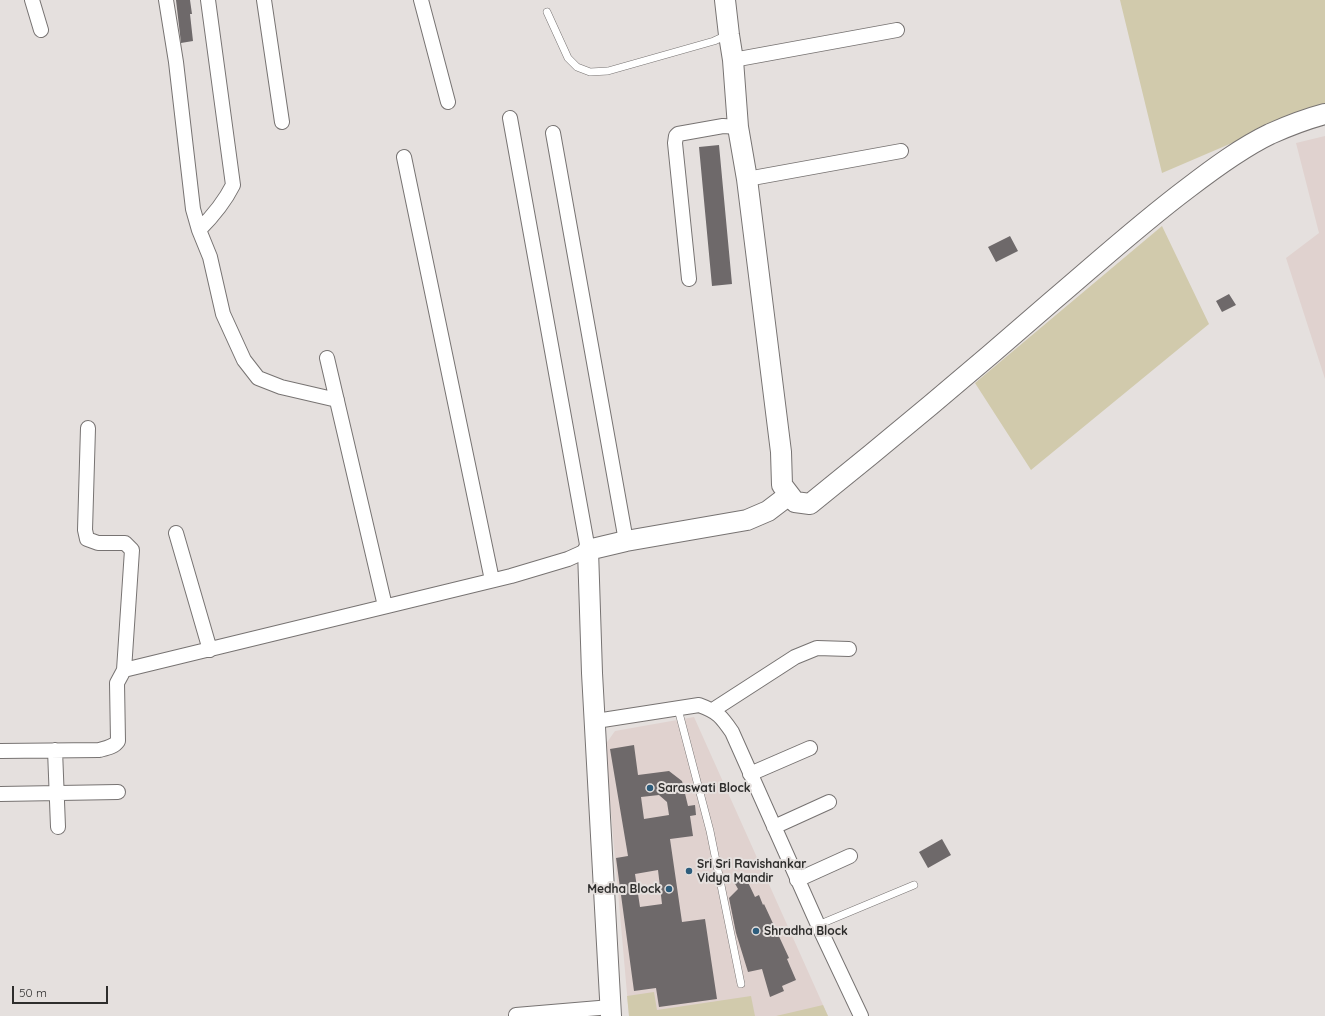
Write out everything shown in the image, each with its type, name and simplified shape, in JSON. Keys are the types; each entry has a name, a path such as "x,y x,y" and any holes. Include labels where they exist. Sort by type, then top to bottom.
{"street":[{"path":"32,0 41,30"},
{"path":"166,0 176,62 193,209 199,230 210,257 223,314 244,360 258,378 282,387 337,400"},
{"path":"199,230 226,199 232,185 208,0"},
{"path":"264,0 282,122"},
{"path":"421,0 448,102"},
{"path":"725,0 733,60 738,127 747,179 781,452 782,485 795,502 810,504 1024,326 1160,210 1209,172 1242,150 1269,135 1302,121 1325,114"},
{"path":"733,60 897,30"},
{"path":"510,118 588,550 592,673 596,721 611,1012 516,1015"},
{"path":"689,279 675,143 676,136 678,134 723,126 738,127"},
{"path":"553,133 626,541"},
{"path":"747,179 901,152"},
{"path":"404,157 492,580"},
{"path":"327,358 385,606"},
{"path":"0,751 100,750 109,748 118,741 117,683 124,670 132,550 125,543 98,543 86,539 88,428"},
{"path":"124,670 492,580 568,559 588,550 626,541 748,520 768,511 789,495"},
{"path":"176,533 210,650"},
{"path":"713,710 795,656 817,648 848,649"},
{"path":"596,721 699,705 713,710 722,718 732,732 797,880 861,1016"},
{"path":"750,774 810,748"},
{"path":"55,750 58,827"},
{"path":"0,794 118,792"},
{"path":"774,827 829,802"},
{"path":"797,880 850,856"}],"lane":[{"path":"547,12 568,58 578,67 590,72 608,71 714,41 729,35"},
{"path":"678,709 710,831 741,984"},
{"path":"818,925 914,885"}],"shaded area":[{"path":"1120,0 1325,0 1325,106 1246,137 1162,173"},
{"path":"1325,136 1325,379 1286,258 1319,233 1296,143"},
{"path":"1162,226 1209,324 1031,470 975,383"},
{"name":"Sri Sri Ravishankar Vidya Mandir","path":"694,717 828,1016 629,1016 605,745 615,731"},
{"path":"654,992 657,1010 751,996 755,1016 629,1016 627,996"},
{"path":"823,1005 828,1016 776,1016"}],"building":[{"path":"176,0 190,0 193,41 181,43"},
{"path":"719,145 732,284 712,286 699,147"},
{"path":"1010,236 1018,251 996,262 988,247"},
{"path":"1229,294 1236,305 1222,312 1216,301"},
{"path":"634,745 638,775 669,771 682,781 688,806 695,805 696,815 690,816 693,836 670,839 682,922 705,919 717,999 659,1007 656,988 634,991 616,858 628,856 610,749","holes":["659,795 667,802 669,815 644,819 641,797","658,870 662,904 640,907 635,874"]},
{"path":"942,839 951,855 928,868 919,852"},
{"name":"Shradha Block","path":"745,876 755,897 759,895 763,905 764,904 789,958 787,959 796,980 782,986 784,991 770,997 762,969 748,972 736,933 729,898 738,889 733,880"}],"place":[{"name":"Saraswati Block","path":"650,788"},
{"name":"Sri Sri Ravishankar Vidya Mandir","path":"689,871"},
{"name":"Medha Block","path":"669,889"},
{"name":"Shradha Block","path":"756,931"}]}
